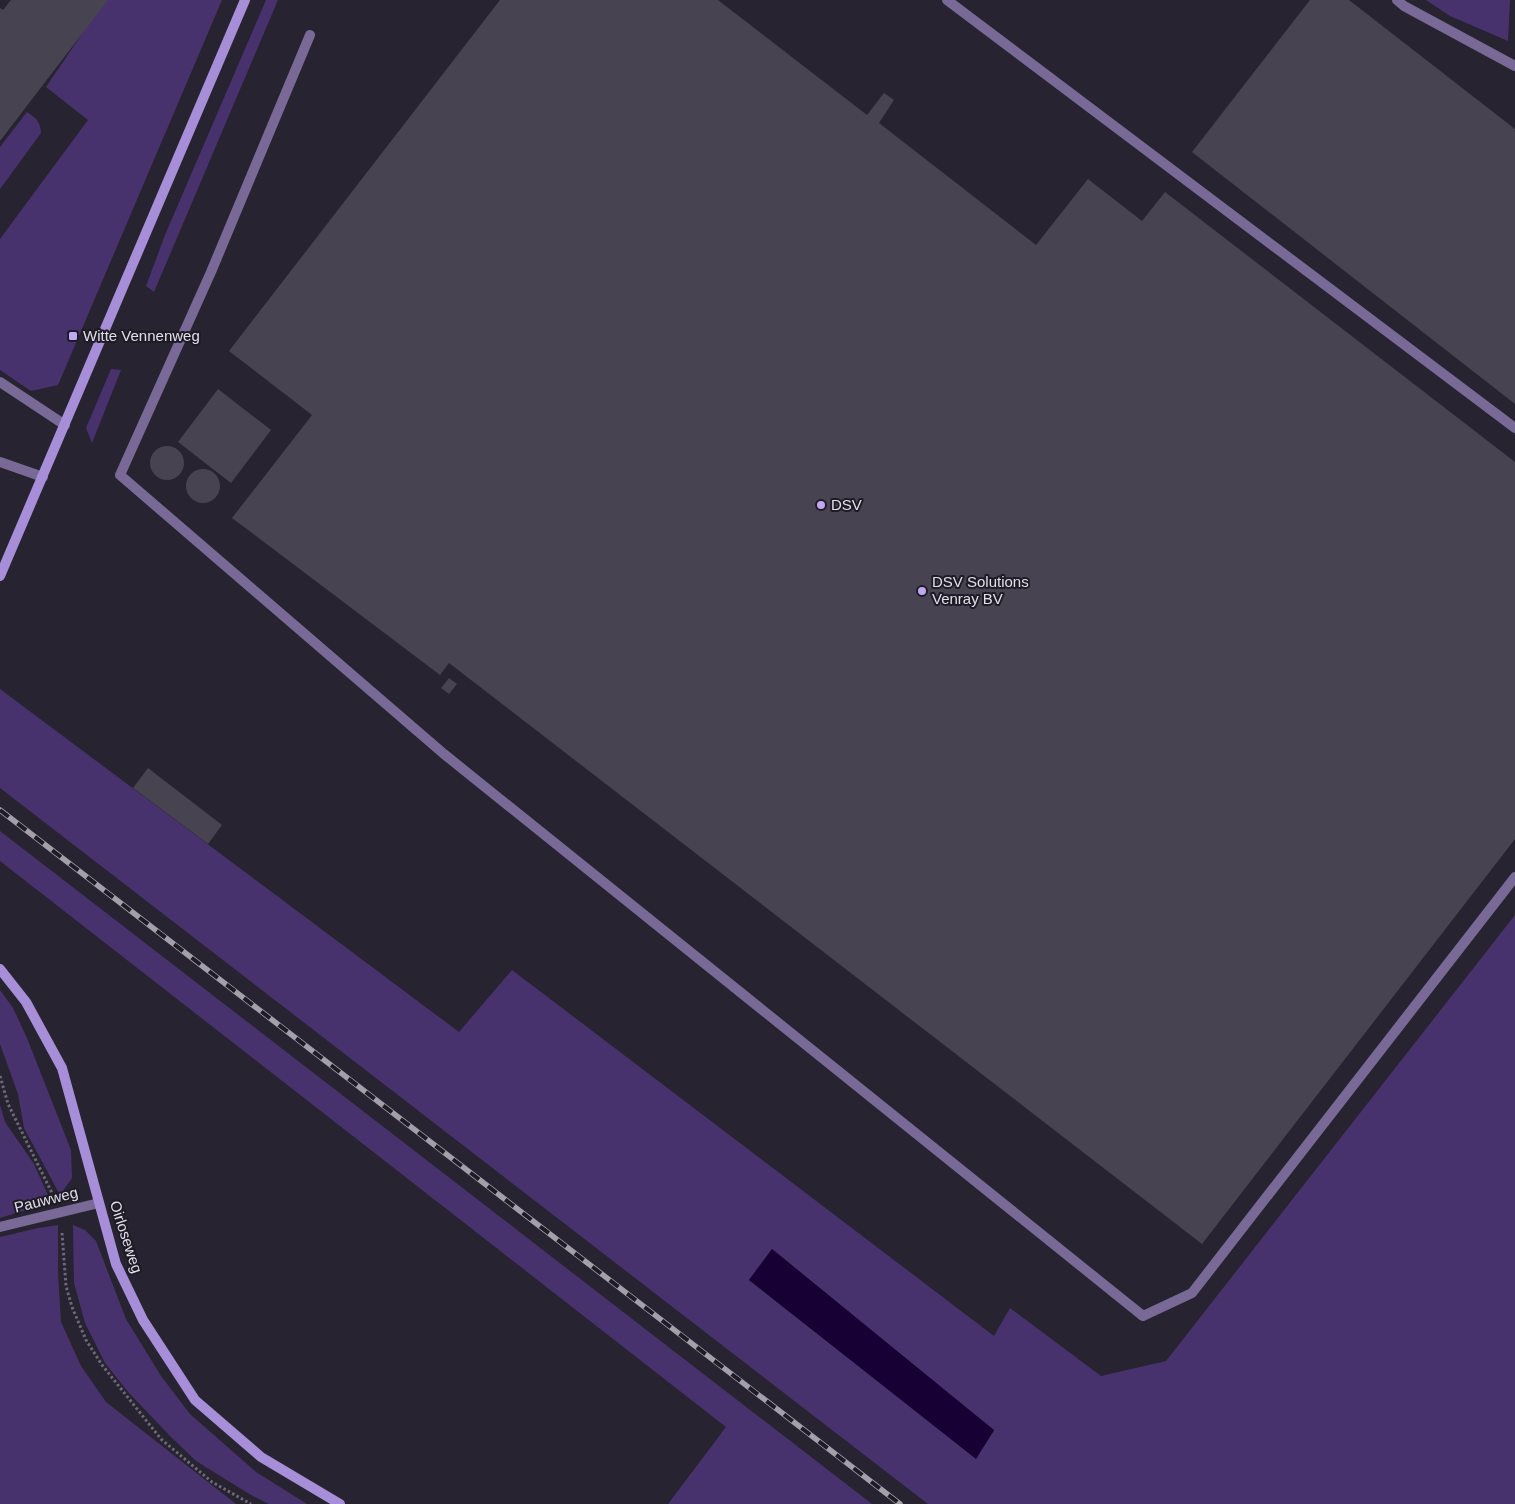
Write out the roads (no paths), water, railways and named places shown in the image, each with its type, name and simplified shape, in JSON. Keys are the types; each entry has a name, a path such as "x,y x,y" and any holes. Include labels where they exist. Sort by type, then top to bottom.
{"street":[{"path":"0,576 245,0"},
{"path":"947,0 1515,428"},
{"path":"1397,0 1404,6 1515,66"},
{"path":"310,35 212,272 120,475 444,754 1144,1316 1192,1293 1515,877"},
{"path":"0,382 65,425"},
{"path":"0,462 43,477"},
{"name":"Oirloseweg","path":"0,969 26,1002 62,1068 116,1264 143,1320 195,1400 261,1457 340,1504"},
{"name":"Pauwweg","path":"0,1227 99,1203"}],"railway":[{"path":"0,810 900,1504"}],"place":[{"name":"Witte Vennenweg","path":"73,336"},
{"name":"DSV","path":"821,505"},
{"name":"DSV Solutions Venray BV","path":"922,591"}]}
